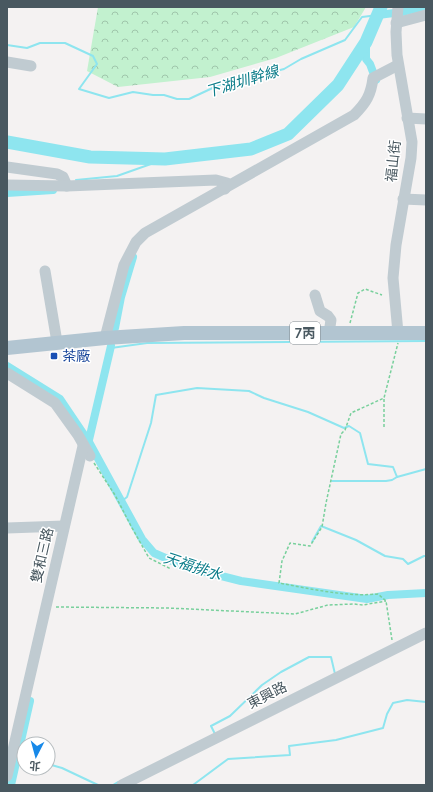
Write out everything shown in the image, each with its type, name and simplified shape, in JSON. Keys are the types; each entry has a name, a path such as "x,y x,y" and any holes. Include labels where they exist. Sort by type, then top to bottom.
{"main road":[{"name":"7丙","path":"7,348 111,337 184,333 426,333"}],"street":[{"name":"福山街","path":"399,333 393,278 396,246 411,158 412,142 398,65 396,45 397,14 426,15"},
{"path":"7,62 31,66"},
{"path":"111,337 124,265 136,242 145,233 354,115 366,102 375,76 398,65"},
{"path":"407,118 426,119"},
{"path":"7,167 57,174 63,177 67,186"},
{"path":"7,185 67,186 216,180 227,183 225,189"},
{"path":"403,199 426,200"},
{"path":"45,271 57,342"},
{"path":"315,294 320,311 331,320 329,333"},
{"path":"7,373 55,404 78,435 86,451"},
{"name":"雙和三路","path":"7,776 11,747 64,526 86,451"},
{"path":"7,528 64,526"},
{"name":"東興路","path":"122,785 426,632"}],"path":[{"path":"347,333 358,293 365,289 382,295"},
{"path":"384,429 384,398 399,333"},
{"path":"384,398 351,413 346,430 341,434 322,527 310,546 290,543 282,561 279,583 339,593 379,595 386,600 393,649"},
{"path":"86,451 115,495 149,558 171,570"},
{"path":"56,607 168,608 295,614 328,605 363,605 386,600"}],"green space":[{"path":"98,7 366,7 354,27 276,58 210,77 118,87 87,71"}],"waterway":[{"path":"7,142 90,157 165,159 251,149 288,134 338,85 366,42 381,7"},
{"path":"378,15 402,12 422,7"},
{"name":"下湖圳幹線","path":"7,45 27,48 40,43 65,43 93,56 97,64 79,89 109,98 133,92 164,95 177,99 189,99 219,85 284,69 301,59 345,40 362,17 378,15"},
{"path":"366,42 366,59 370,64 376,80"},
{"path":"76,180 117,176 165,159"},
{"path":"7,193 53,190"},
{"path":"115,328 121,297 133,257"},
{"path":"111,348 147,343 426,341"},
{"path":"88,444 111,346"},
{"name":"天福排水","path":"7,366 60,399 89,442 142,539 154,553 186,567 241,581 367,599 388,595 426,593"},
{"path":"122,501 127,497 151,423 156,395 197,388 249,391 264,398 308,412 344,428 349,426 360,433 368,464 393,467 397,477 426,469"},
{"path":"332,481 386,481 397,477"},
{"path":"312,542 321,526 356,540 385,556 403,559 408,564 426,556"},
{"path":"215,734 211,726 230,716 262,685 281,672 309,657 331,657 335,674"},
{"path":"193,785 228,759 290,755 289,746 336,740 383,728 387,714 393,703 407,700 426,702"},
{"path":"11,785 30,701"},
{"path":"56,766 98,785"},
{"path":"113,785 118,782"}],"place":[{"name":"茶廠","path":"54,356"}]}
